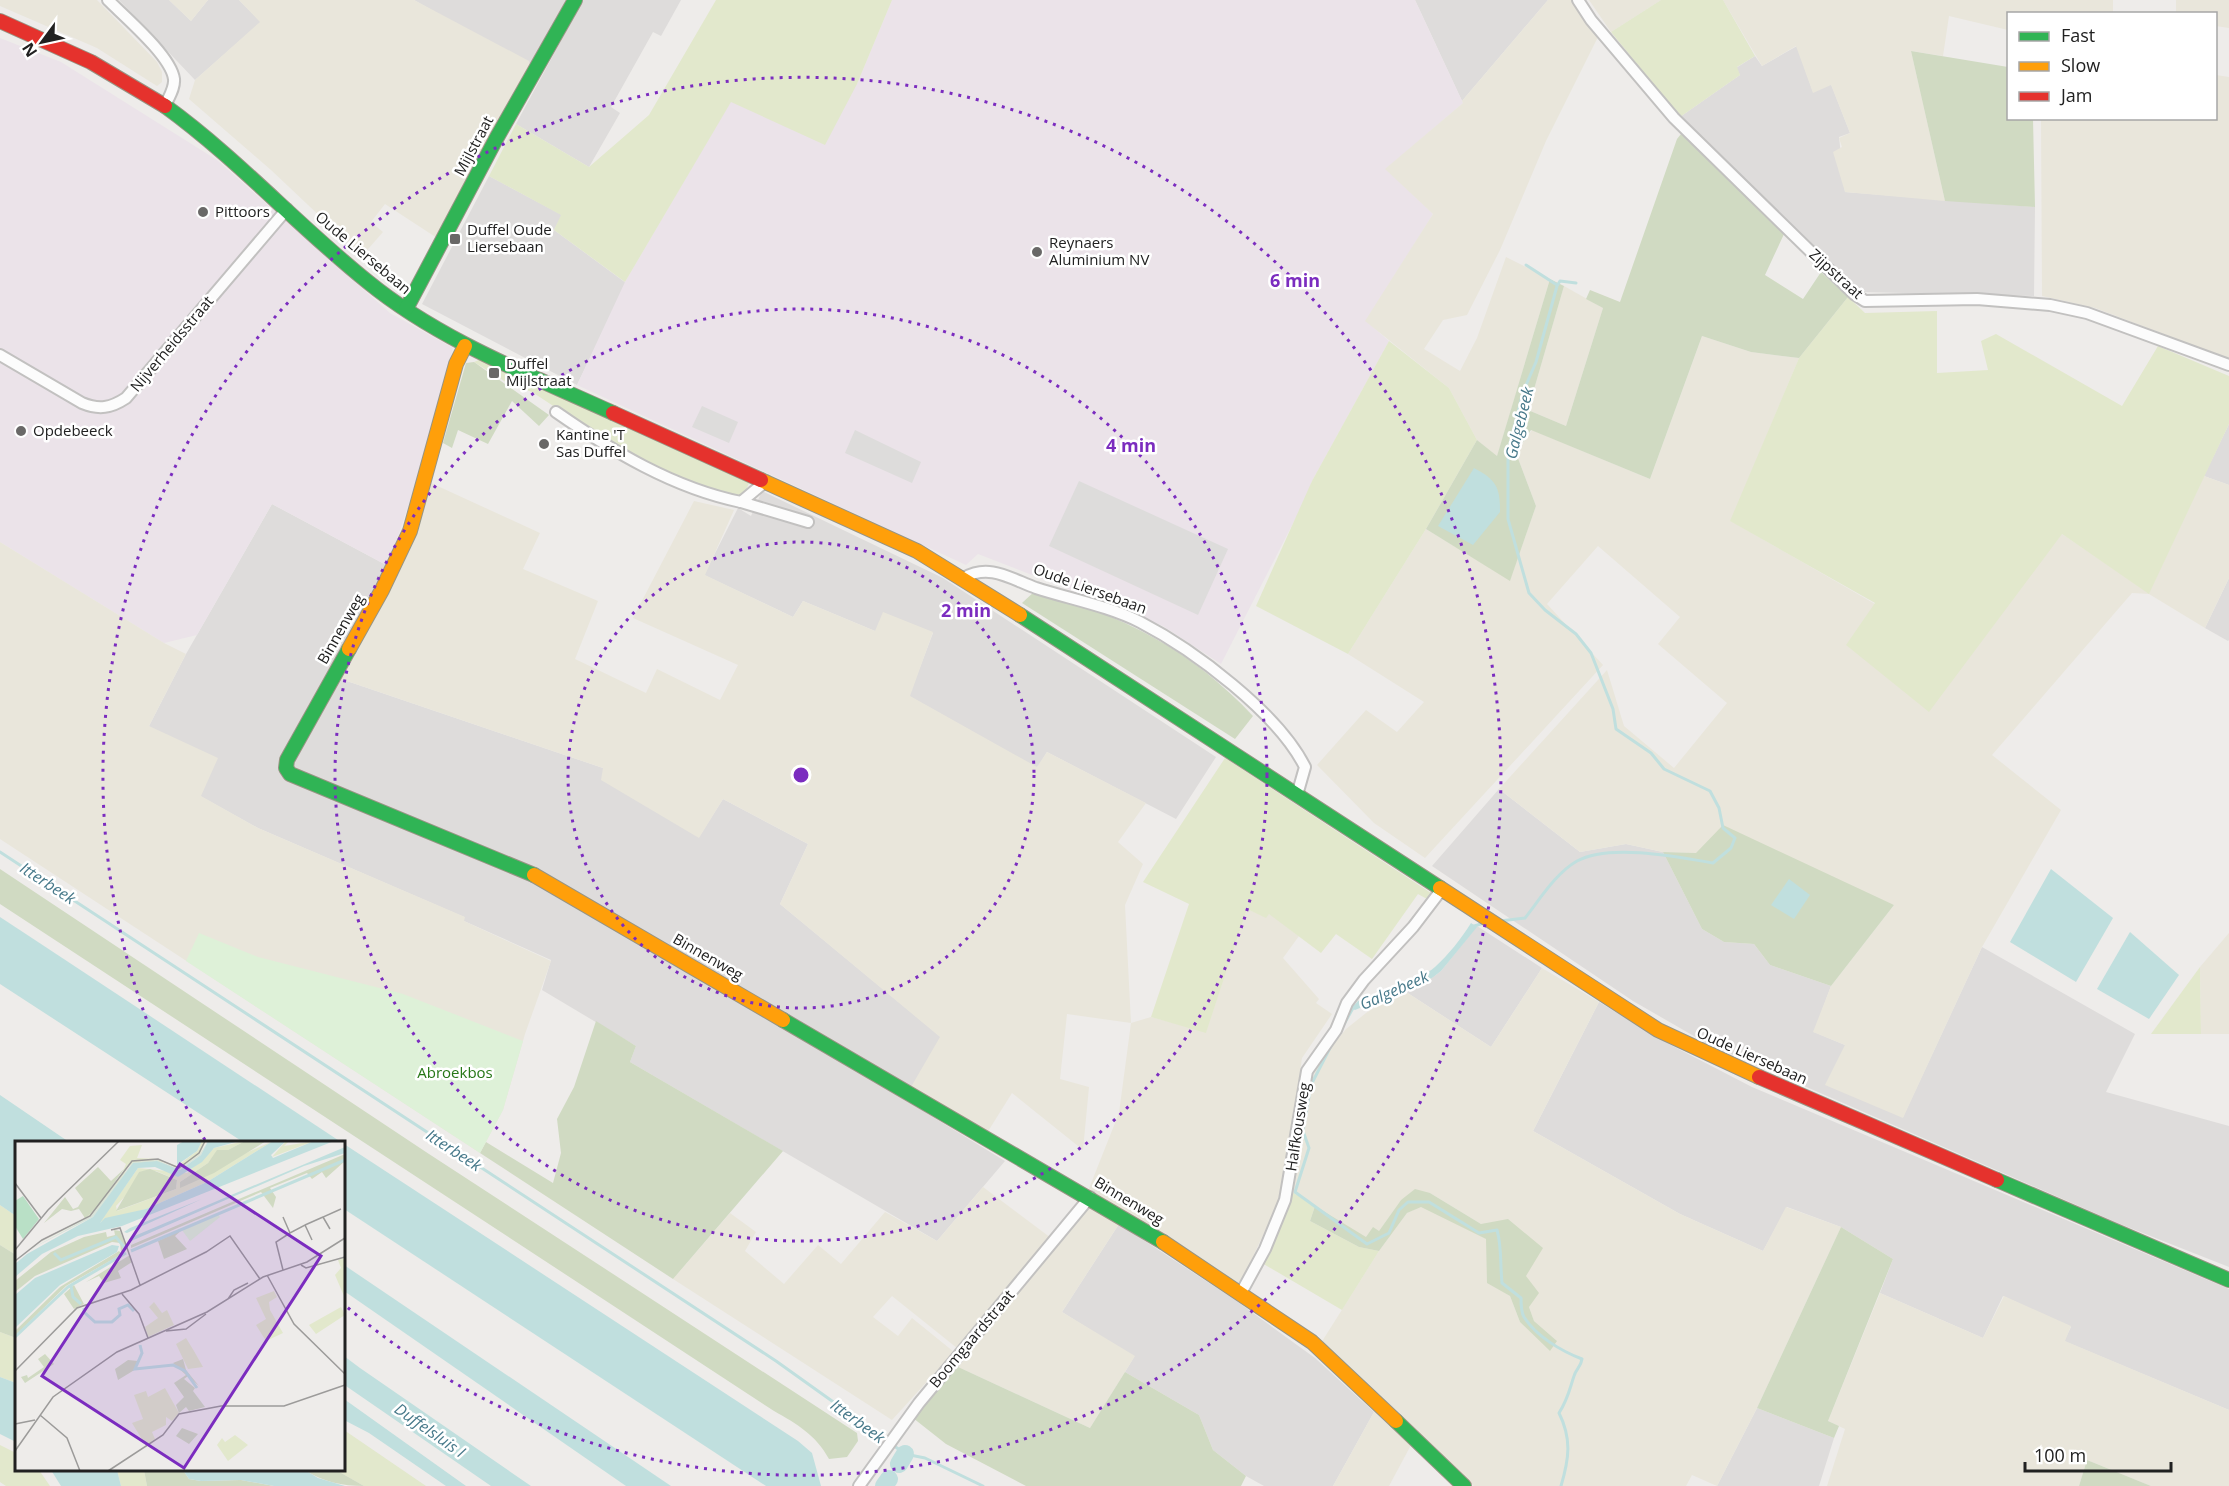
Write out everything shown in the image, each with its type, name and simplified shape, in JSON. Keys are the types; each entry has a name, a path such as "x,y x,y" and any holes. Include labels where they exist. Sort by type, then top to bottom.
{"main road":[{"name":"Mijlstraat","path":"406,309 496,139 574,0"},
{"name":"Oude Liersebaan","path":"0,21 92,62 165,106 210,139 369,283 465,346 917,551 964,578 1658,1030 1692,1048 2229,1280"},
{"name":"Binnenweg","path":"465,346 456,364 410,531 382,590 287,760 286,768 290,774 526,870 1090,1197 1241,1293 1312,1342 1464,1486"}],"street":[{"path":"108,0 162,56 171,69 174,86 165,106"},
{"name":"Zijpstraat","path":"1578,0 1591,20 1674,118 1854,294 1865,301 1977,299 2050,305 2087,313 2229,366"},
{"name":"Nijverheidsstraat","path":"0,355 82,403 94,408 117,404 126,398 287,209"},
{"path":"556,412 617,453 676,482 808,522"},
{"path":"741,502 766,481"},
{"name":"Oude Liersebaan","path":"964,578 986,570 1078,600 1139,622 1189,652 1229,682 1298,751 1305,767 1297,795"},
{"name":"Halfkousweg","path":"1241,1293 1265,1248 1285,1200 1307,1071 1336,1030 1347,1003 1364,980 1413,927 1442,889"},
{"name":"Boomgaardstraat","path":"860,1486 919,1403 1090,1197"}],"shaded area":[{"path":"119,0 169,0 191,21 208,0 239,0 261,22 195,80"},
{"path":"414,0 568,0 532,67"},
{"path":"583,0 681,0 661,36 653,32 611,107 620,113 589,167 516,124"},
{"path":"892,0 1415,0 1463,103 1386,169 1433,214 1366,321 1389,341 1312,481 1308,494 1221,664 1163,626 978,554 966,565 577,385 625,282 731,101 857,84"},
{"path":"1415,0 1548,0 1462,101"},
{"path":"0,38 61,62 217,160 390,313 453,348 423,462 388,566 272,504 197,635 164,643 0,542"},
{"path":"1797,46 1813,92 1831,84 1850,133 1839,137 1845,192 2035,207 2034,296 1862,292 1680,117 1740,75 1736,68 1755,56 1762,66"},
{"path":"489,176 562,215 554,230 626,283 577,385 422,304"},
{"path":"702,406 738,422 729,443 692,427"},
{"path":"2229,424 2229,485 2204,476"},
{"path":"855,430 921,462 912,483 845,453"},
{"path":"1079,481 1228,549 1198,615 1049,546"},
{"path":"762,491 943,578 1216,757 1176,819 1047,752 1037,768 909,696 933,633 875,631 803,601 793,617 704,575 738,508 751,516"},
{"path":"272,504 388,566 338,678 603,768 699,837 723,799 808,844 780,904 941,1037 905,1100 1005,1161 937,1241 630,1062 636,1046 542,990 551,960 464,921 464,917 258,828 200,796 149,726 186,654"},
{"path":"2229,578 2229,640 2228,641 2205,628"},
{"path":"1499,789 1580,852 1626,844 1663,852 1702,929 1724,942 1754,944 1770,965 1831,986 1814,1032 1845,1045 1903,1117 1982,947 2135,1034 2106,1092 2229,1126 2229,1267 2120,1224 1706,1043 1633,1001 1432,866"},
{"path":"1477,926 1542,968 1491,1047 1403,990 1432,978 1441,971"},
{"path":"1599,1002 1665,1042 1752,1087 2229,1289 2229,1410 2064,1341 2071,1327 2003,1296 1983,1338 1880,1293 1893,1259 1841,1227 1787,1207 1763,1251 1680,1214 1533,1131"},
{"path":"1119,1224 1235,1300 1315,1358 1374,1412 1333,1486 1264,1486 1246,1476 1213,1450 1199,1415 1125,1372 1134,1357 1062,1312"},
{"path":"1757,1408 1834,1438 1819,1486 1717,1486"}],"green space":[{"path":"0,0 97,0 157,62 162,72 162,82 157,86 97,48 0,6"},
{"path":"169,0 208,0 191,21"},
{"path":"239,0 414,0 529,61 530,67 437,238 385,204 371,222 383,232 362,256 271,170 189,99 195,80 260,22"},
{"path":"716,0 892,0 857,84 825,145 731,102 625,282 554,230 561,215 489,176 516,124 589,167 649,115"},
{"path":"1548,0 1572,0 1598,37 1546,141 1500,250 1467,315 1443,320 1424,349 1460,371 1477,338 1506,257 1550,279 1497,457 1477,440 1449,388 1365,321 1433,214 1385,169 1463,103 1462,101"},
{"path":"1589,0 1661,0 1611,32"},
{"path":"1661,0 1723,0 1755,56 1737,67 1740,75 1680,117 1611,32"},
{"path":"1723,0 2113,0 2113,12 2007,12 2007,30 1949,16 1943,56 1911,51 1945,201 1845,192 1833,152 1842,147 1839,138 1850,133 1831,85 1813,93 1796,46 1762,66"},
{"path":"2176,0 2229,0 2229,28 2217,26 2217,12 2176,12"},
{"path":"1911,51 2007,67 2007,120 2033,120 2035,207 1945,201"},
{"path":"2217,75 2229,77 2229,359 2095,308 2042,296 2041,120 2217,120"},
{"path":"1681,134 1784,234 1765,275 1803,299 1821,272 1848,297 1799,358 1751,352 1702,336 1650,479 1531,430 1516,453 1536,506 1510,581 1426,529 1477,440 1497,456 1550,279 1564,286 1528,410 1566,426 1603,308 1586,299 1590,290 1620,302 1677,139"},
{"path":"1564,286 1603,308 1566,426 1528,410"},
{"path":"1848,297 1865,313 1937,311 1937,373 1988,370 1981,341 1996,334 2122,406 2158,346 2229,376 2229,424 2149,594 2062,534 1929,712 1846,645 1875,603 1730,521 1799,358"},
{"path":"1702,336 1751,352 1799,358 1731,521 1875,604 2062,534 2149,593 2204,476 2229,485 2229,578 2205,628 2149,594 2132,593 1992,755 2061,810 1982,947 1903,1118 1825,1085 1845,1045 1813,1032 1831,986 1894,905 1696,853 1663,852 1626,844 1580,852 1499,789 1607,670 1624,726 1674,768 1727,703 1658,644 1680,617 1598,546 1547,604 1603,665 1425,858 1374,823 1317,765 1366,710 1397,732 1424,702 1348,654 1426,529 1510,580 1536,506 1516,453 1532,430 1650,479"},
{"path":"1389,341 1449,388 1477,440 1426,529 1348,654 1256,606 1312,481"},
{"path":"479,360 742,478 749,483 744,495 736,497 699,486 619,449 532,392 509,384 474,362"},
{"path":"474,362 549,415 539,426 512,401 488,444 458,430 452,448 443,443 466,363"},
{"path":"431,483 540,533 523,569 598,601 575,659 646,693 657,669 720,700 738,665 633,618 694,501 734,510 705,575 793,617 803,601 875,631 883,612 933,632 910,696 1037,767 1047,752 1146,803 1118,842 1143,864 1125,905 1131,1023 1067,1014 1060,1079 1089,1087 1083,1150 1012,1093 987,1133 911,1087 940,1037 780,904 808,844 723,799 699,838 601,780 603,768 338,678 400,566"},
{"path":"0,542 164,643 186,654 149,726 218,758 201,796 258,828 465,917 464,921 551,961 525,1034 503,1110 480,1153 0,839"},
{"path":"1035,591 1097,611 1153,637 1180,653 1205,672 1253,716 1235,739 1022,603"},
{"path":"1225,758 1431,893 1427,899 1418,894 1372,959 1336,934 1321,953 1269,914 1266,918 1247,909 1206,1033 1151,1017 1189,904 1143,882"},
{"path":"1723,825 1894,905 1831,986 1770,965 1754,944 1724,942 1702,929 1663,852 1696,853"},
{"path":"0,869 429,1154 857,1433 858,1441 847,1457 829,1459 818,1443 798,1426 0,904"},
{"path":"1247,909 1266,917 1269,913 1299,936 1283,958 1319,999 1316,1003 1332,1014 1302,1058 1283,1193 1239,1286 1088,1191 1119,1113 1131,1023 1151,1017 1206,1032"},
{"name":"Abroekbos","path":"199,933 258,957 403,994 523,1041 503,1110 480,1153 186,961"},
{"path":"2229,933 2229,1034 2201,1034 2200,967"},
{"path":"2200,967 2201,1034 2151,1034"},
{"path":"1542,968 1599,1002 1533,1131 1680,1214 1763,1251 1786,1207 1841,1227 1757,1408 1717,1486 1692,1475 1686,1486 1474,1486 1321,1343 1379,1251 1407,1213 1421,1206 1487,1239 1488,1282 1510,1296 1520,1322 1557,1341 1534,1321 1529,1307 1481,1224 1430,1193 1401,1200 1379,1231 1366,1238 1292,1192 1307,1101 1316,1066 1346,1029 1366,1013 1403,990 1491,1047"},
{"path":"596,1021 636,1046 630,1062 783,1151 673,1279 480,1153 486,1142 553,1183 561,1153 557,1119 574,1087"},
{"path":"983,1187 1051,1238 957,1348 892,1296 873,1317 898,1336 912,1318 954,1352 892,1420 673,1279 730,1213 756,1232 745,1251 784,1284 818,1245 841,1264 885,1212 937,1241"},
{"path":"1415,1189 1430,1193 1481,1224 1508,1219 1543,1248 1526,1276 1539,1293 1529,1307 1534,1321 1557,1341 1550,1351 1520,1322 1510,1296 1487,1283 1486,1239 1421,1207 1407,1213 1379,1251 1359,1247 1310,1221 1315,1206 1366,1237 1373,1227 1379,1231 1401,1200"},
{"path":"1292,1192 1315,1206 1310,1221 1359,1247 1379,1251 1342,1310 1262,1263"},
{"path":"0,1205 15,1215 15,1254 0,1245"},
{"path":"1090,1206 1119,1224 1062,1312 1135,1356 1090,1428 956,1366"},
{"path":"1841,1227 1893,1259 1828,1421 1839,1426 1834,1438 1757,1408"},
{"path":"0,1245 15,1254 15,1338 0,1332"},
{"path":"1880,1293 1983,1338 2004,1296 2071,1326 2065,1341 2229,1410 2229,1486 2151,1486 2087,1460 2079,1486 1827,1486 1845,1429 1828,1421"},
{"path":"0,1332 15,1338 15,1383 0,1377"},
{"path":"956,1366 1090,1428 1125,1372 1199,1415 1213,1450 1246,1476 1241,1486 1026,1486 946,1444 913,1418"},
{"path":"1374,1412 1411,1445 1389,1486 1333,1486"},
{"path":"345,1431 426,1486 364,1486 338,1471 345,1471"},
{"path":"0,1445 15,1452 15,1471 40,1471 50,1486 6,1486 0,1482"},
{"path":"2087,1460 2151,1486 2079,1486"},
{"path":"117,1471 144,1471 147,1486 121,1486"},
{"path":"144,1471 184,1471 189,1479 201,1481 241,1480 274,1486 147,1486"},
{"path":"307,1471 338,1471 364,1486 348,1485 319,1478"}],"water":[{"path":"1474,468 1488,477 1496,486 1500,512 1473,545 1438,526"},
{"path":"2051,869 2113,918 2076,982 2010,942"},
{"path":"1789,879 1810,895 1794,919 1771,905"},
{"path":"0,917 339,1141 241,1141 0,984"},
{"path":"1471,923 1477,927 1441,971 1432,978 1355,1010 1351,1008 1358,1001 1428,972 1450,952"},
{"path":"2130,932 2179,975 2149,1019 2097,989"},
{"path":"0,1095 68,1141 15,1141 15,1215 0,1205"},
{"path":"345,1145 798,1441 812,1453 821,1486 766,1486 345,1210"},
{"path":"345,1266 671,1486 626,1486 345,1292"},
{"name":"Duffelsluis I","path":"345,1357 531,1486 491,1486 346,1386"},
{"path":"0,1377 15,1383 15,1442 0,1434"},
{"path":"345,1400 466,1486 446,1486 369,1433 345,1421"},
{"path":"52,1471 117,1471 121,1486 61,1486"},
{"path":"184,1471 307,1471 318,1478 345,1486 274,1486 241,1480 189,1479"}],"waterway":[{"path":"1526,265 1557,285"},
{"name":"Galgebeek","path":"1500,921 1525,918 1562,872 1577,861 1591,856 1607,853 1644,853 1713,863 1731,848 1735,838 1723,828 1719,808 1710,791 1664,769 1651,753 1616,729 1613,709 1591,653 1576,634 1545,610 1529,593 1508,519 1508,452 1523,392 1536,362 1557,286 1560,281 1576,283"},
{"name":"Itterbeek","path":"0,852 776,1361 888,1441"},
{"name":"Galgebeek","path":"1471,927 1484,923"},
{"name":"Galgebeek","path":"1343,1026 1353,1008"},
{"name":"Galgebeek","path":"1332,1044 1311,1085 1303,1131 1309,1148 1295,1192 1367,1244 1389,1233 1399,1210 1408,1202 1429,1202 1479,1233 1497,1230 1502,1283 1521,1298 1524,1317 1550,1342 1582,1359 1559,1413 1566,1432 1568,1449 1561,1486"},
{"path":"893,1445 905,1454 925,1458 983,1486"},
{"path":"899,1464 905,1454"},
{"path":"884,1486 889,1479"}],"traffic: fast":[{"path":"406,309 496,139 575,0"},
{"path":"165,106 218,148 342,261 396,303 425,322 486,355 613,413"},
{"path":"1020,615 1440,888"},
{"path":"349,649 287,760 286,768 290,774 534,875"},
{"path":"783,1020 1163,1242"},
{"path":"1997,1180 2229,1280"},
{"path":"1396,1421 1464,1486"}],"traffic: slow":[{"path":"349,649 382,590 410,531 456,364 465,346"},
{"path":"761,480 917,551 1020,615"},
{"path":"534,875 783,1020"},
{"path":"1440,888 1658,1030 1759,1077"},
{"path":"1163,1242 1312,1342 1396,1421"}],"traffic: jam":[{"path":"0,21 91,62 165,106"},
{"path":"613,413 761,480"},
{"path":"1759,1077 1997,1180"}],"place":[{"name":"Pittoors","path":"203,212"},
{"name":"Duffel Oude Liersebaan","path":"455,239"},
{"name":"Reynaers Aluminium NV","path":"1037,252"},
{"name":"Duffel Mijlstraat","path":"494,373"},
{"name":"Opdebeeck","path":"21,431"},
{"name":"Kantine 'T Sas Duffel","path":"544,444"}]}
